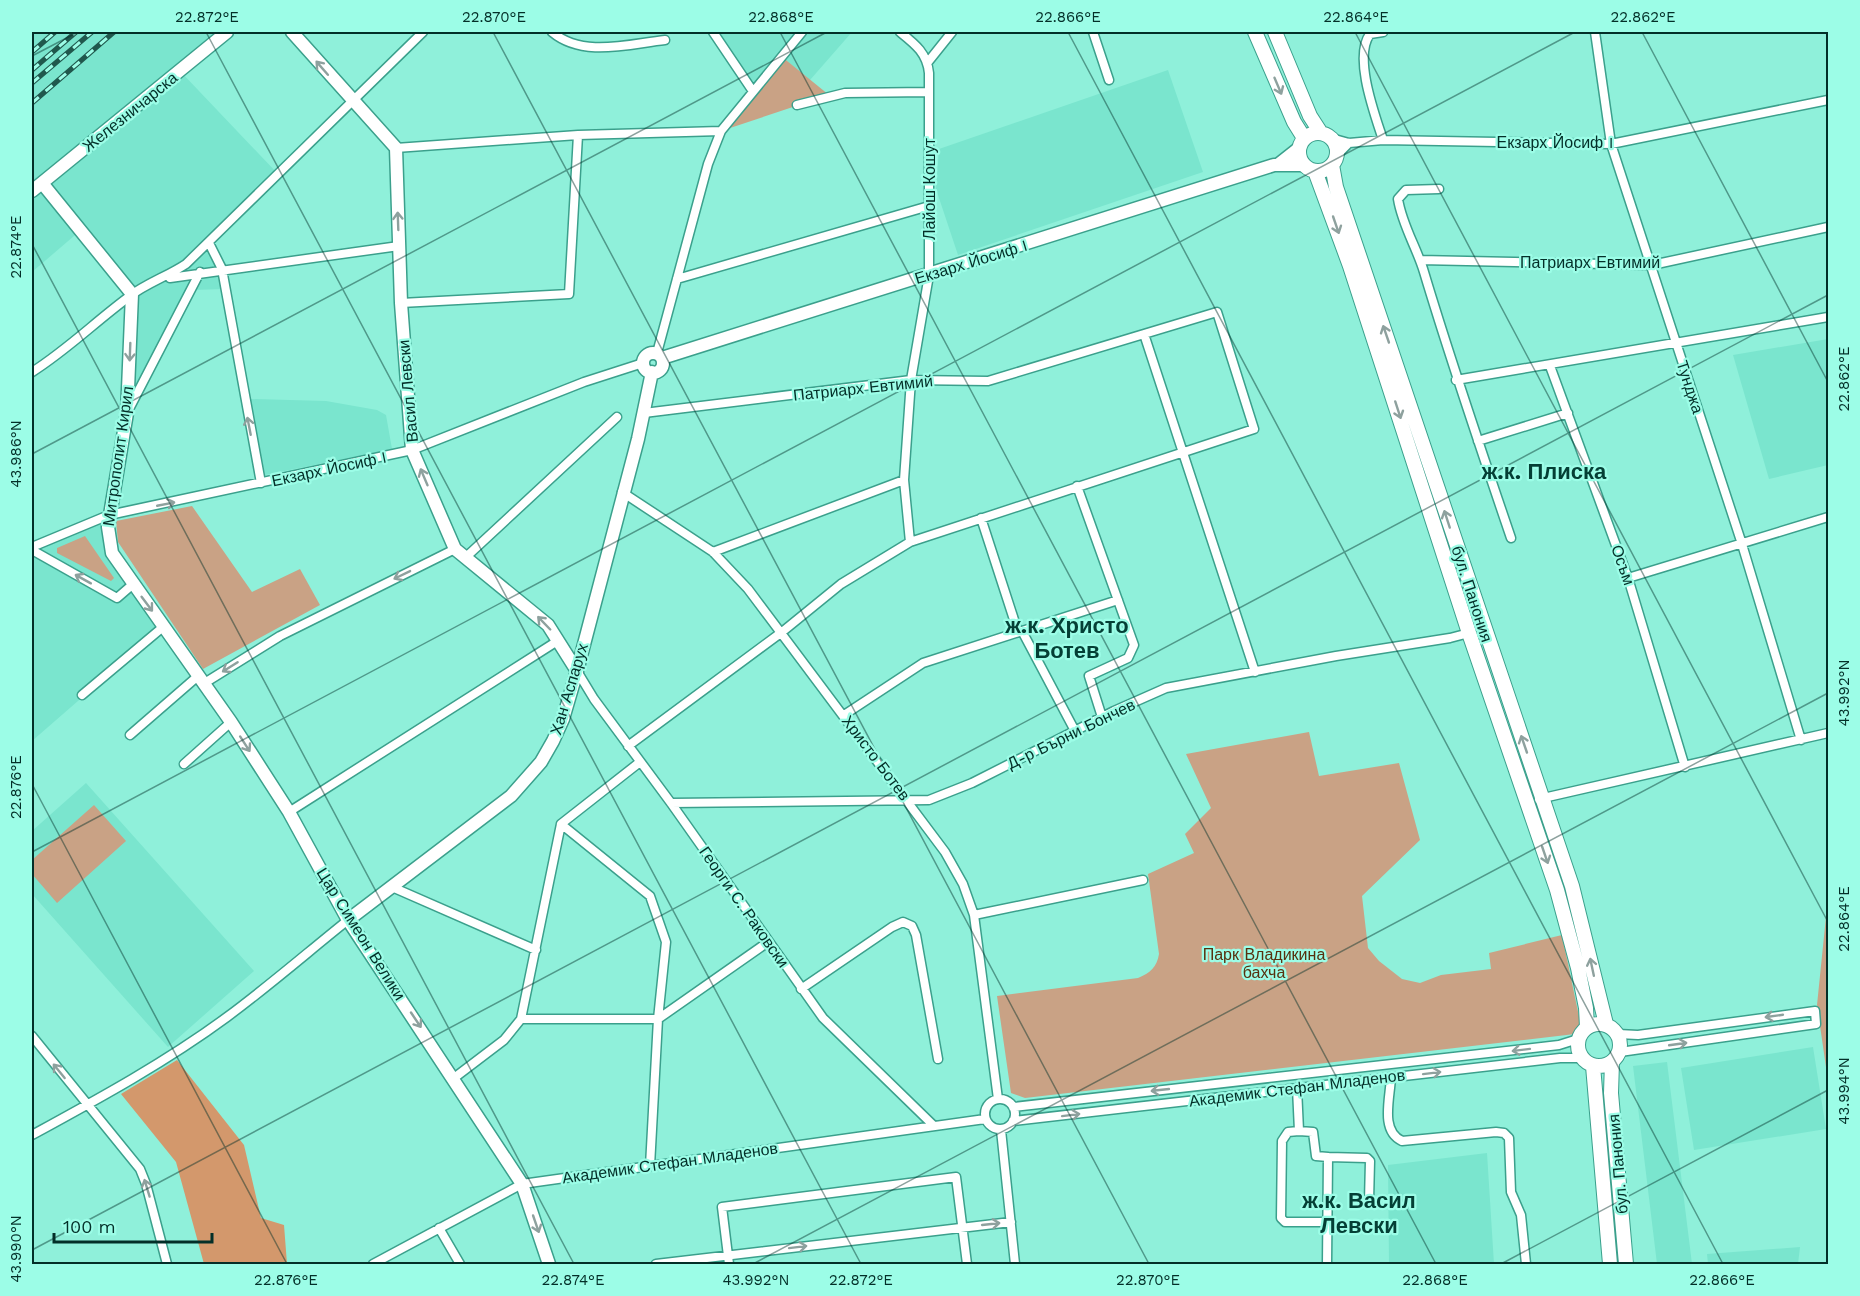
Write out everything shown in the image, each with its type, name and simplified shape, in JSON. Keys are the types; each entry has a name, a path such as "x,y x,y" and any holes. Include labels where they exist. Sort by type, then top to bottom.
{"main road":[{"name":"бул. Панония","path":"1256,32 1294,122 1309,168 1327,198 1383,364 1469,633 1564,912 1586,1008 1587,1027"},
{"name":"бул. Панония","path":"1275,32 1310,116 1326,135 1334,160 1336,187 1543,799 1581,919 1606,1024"},
{"path":"1301,144 1309,134 1326,135"},
{"path":"1309,168 1334,160"},
{"path":"1578,1039 1587,1027 1606,1024 1618,1034"},
{"name":"бул. Панония","path":"1618,1034 1611,1093 1626,1264"},
{"name":"бул. Панония","path":"1578,1039 1578,1049 1587,1062 1610,1264"},
{"path":"1587,1062 1603,1067 1616,1057"}],"street":[{"name":"Железничарска","path":"37,187 227,32"},
{"path":"292,32 353,103 396,148 578,135 721,131"},
{"path":"32,372 59,354 132,294 165,278 186,264 423,32"},
{"path":"552,32 562,40 581,47 665,40"},
{"path":"713,32 752,90"},
{"path":"648,368 663,366 659,355 677,279 708,164 721,131 752,90 802,32"},
{"path":"900,32 922,52 928,62 952,32"},
{"path":"1094,32 1109,80"},
{"path":"1383,32 1370,34 1366,39 1364,75 1383,140"},
{"name":"Тунджа","path":"1595,32 1611,144 1741,541 1801,740"},
{"name":"Лайош Кошут","path":"910,542 904,480 911,380 929,275 928,62"},
{"path":"797,105 845,93 928,92"},
{"name":"Екзарх Йосиф I","path":"1326,135 1349,143 1383,140 1611,144 1828,100"},
{"path":"401,303 569,294 578,135"},
{"path":"1334,160 1349,143"},
{"name":"Екзарх Йосиф I","path":"659,355 929,275 1279,164 1301,144"},
{"name":"Васил Левски","path":"396,148 401,303 412,450 455,549"},
{"name":"Екзарх Йосиф I","path":"1279,164 1309,168"},
{"path":"37,187 132,294"},
{"path":"1439,189 1406,190 1398,199 1400,211 1420,260 1456,380 1511,538"},
{"path":"677,279 929,206"},
{"name":"Патриарх Евтимий","path":"1420,260 1652,265 1828,227"},
{"path":"209,243 222,269 261,483"},
{"path":"165,278 399,246"},
{"path":"127,413 200,272"},
{"name":"Митрополит Кирил","path":"109,545 109,515 127,413 132,294"},
{"name":"Патриарх Евтимий","path":"644,413 911,380 988,381 1217,312 1254,429 1181,453"},
{"path":"1456,380 1550,366 1828,317"},
{"path":"1144,334 1181,453 1255,672"},
{"name":"Осъм","path":"1550,366 1628,578 1685,767"},
{"name":"Екзарх Йосиф I","path":"32,549 109,515 412,450 584,382 648,368"},
{"name":"Хан Аспарух","path":"348,920 526,781 553,741 563,719 577,671 644,413 648,368"},
{"path":"1478,441 1568,413"},
{"path":"466,557 617,417"},
{"path":"628,746 782,632 841,584 910,542 1181,453"},
{"path":"713,552 904,480"},
{"path":"1077,486 1134,645 1128,658 1089,676 1102,717"},
{"name":"Христо Ботев","path":"622,492 713,552 782,632 945,852 963,884 974,915 998,1099"},
{"path":"1628,578 1741,541 1828,517"},
{"path":"981,518 1020,632 1075,731"},
{"name":"Цар Симеон Велики","path":"109,545 132,585 231,723 289,812 348,920 522,1184 549,1264"},
{"path":"32,549 117,598 132,585"},
{"path":"130,735 200,680 280,636 455,549 537,615 559,640 577,671"},
{"path":"844,715 923,663 1118,600"},
{"path":"82,695 164,627"},
{"name":"Д-р Бърни Бончев","path":"671,803 929,800 972,783 1102,717 1166,688 1469,633"},
{"path":"289,812 559,640"},
{"name":"Георги С. Раковски","path":"577,671 594,699 671,803 823,1018 933,1125"},
{"path":"184,764 231,723"},
{"path":"1526,800 1543,799 1828,733"},
{"path":"454,1078 504,1040 520,1018 561,824 640,762"},
{"path":"561,824 650,896 666,942 658,1019 650,1166"},
{"path":"974,915 1143,880"},
{"path":"392,886 536,950"},
{"path":"32,1135 86,1105 226,1018 348,920"},
{"path":"801,989 892,927 903,922 912,926 916,935 938,1059"},
{"path":"520,1018 658,1019 768,942"},
{"path":"1616,1057 1816,1024 1815,1011 1638,1035 1618,1034"},
{"path":"32,1036 140,1169 167,1264"},
{"name":"Академик Стефан Младенов","path":"1013,1107 1559,1045 1578,1039"},
{"name":"Академик Стефан Младенов","path":"1013,1121 1391,1077 1587,1062"},
{"path":"1391,1077 1388,1128 1392,1136 1402,1141 1496,1132 1504,1133 1509,1138 1511,1192 1521,1215 1526,1264"},
{"path":"1297,1088 1299,1131"},
{"path":"998,1099 1007,1101 1013,1107 1013,1121 1009,1127 1001,1130 990,1127 985,1119 986,1108 998,1099"},
{"name":"Академик Стефан Младенов","path":"373,1264 522,1184 985,1119"},
{"path":"1001,1130 1015,1264"},
{"path":"1328,1222 1285,1222 1281,1218 1282,1141 1288,1132 1313,1132 1316,1156 1367,1158 1370,1161 1369,1202"},
{"path":"1327,1264 1328,1157"},
{"path":"729,1260 722,1207 956,1177 966,1264"},
{"path":"656,1264 729,1260 1011,1222"},
{"path":"439,1228 460,1264"}],"shaded area":[{"path":"32,32 227,32 180,71 278,174 210,242 225,289 192,290 127,413 132,294 81,230 32,272"},
{"path":"713,32 852,32 810,80 781,56 752,90"},
{"path":"1168,70 1203,172 958,255 936,189 939,149"},
{"path":"1828,339 1828,465 1769,479 1733,355"},
{"path":"250,399 326,401 377,410 386,415 392,449 265,475"},
{"path":"109,515 107,535 163,627 32,741 32,547"},
{"path":"86,783 254,971 168,1047 32,894 32,831"},
{"path":"1813,1047 1826,1129 1694,1150 1681,1068"},
{"path":"177,1060 244,1145 261,1218 284,1225 287,1264 204,1264 176,1162 121,1094"},
{"path":"1667,1062 1692,1264 1657,1264 1633,1066"},
{"path":"1487,1153 1494,1264 1389,1264 1388,1165"},
{"path":"1800,1247 1798,1264 1708,1264 1707,1254"}],"green space":[{"path":"781,56 829,95 721,131"},
{"path":"192,506 252,592 300,569 320,605 203,669 118,542 116,521"},
{"path":"85,536 114,578 111,581 57,553 57,548"},
{"name":"Парк Владикина бахча","path":"1309,732 1319,776 1399,763 1420,840 1362,896 1368,948 1379,961 1402,979 1420,983 1441,975 1491,969 1489,953 1562,935 1581,1026 1575,1034 1025,1098 1011,1093 997,996 1138,978 1149,972 1157,963 1159,954 1148,874 1194,853 1185,834 1211,808 1186,754"},
{"path":"94,805 126,841 57,903 32,874 32,860"},
{"path":"1828,897 1828,1081 1817,1005"}],"railway":[{"path":"32,52 55,32"},
{"path":"32,70 76,32"},
{"path":"32,83 92,32"},
{"path":"32,103 114,32"}],"district":[{"name":"ж.к. Плиска","path":"1544,471"},
{"name":"ж.к. Христо Ботев","path":"1067,638"},
{"name":"ж.к. Васил Левски","path":"1359,1212"}]}
